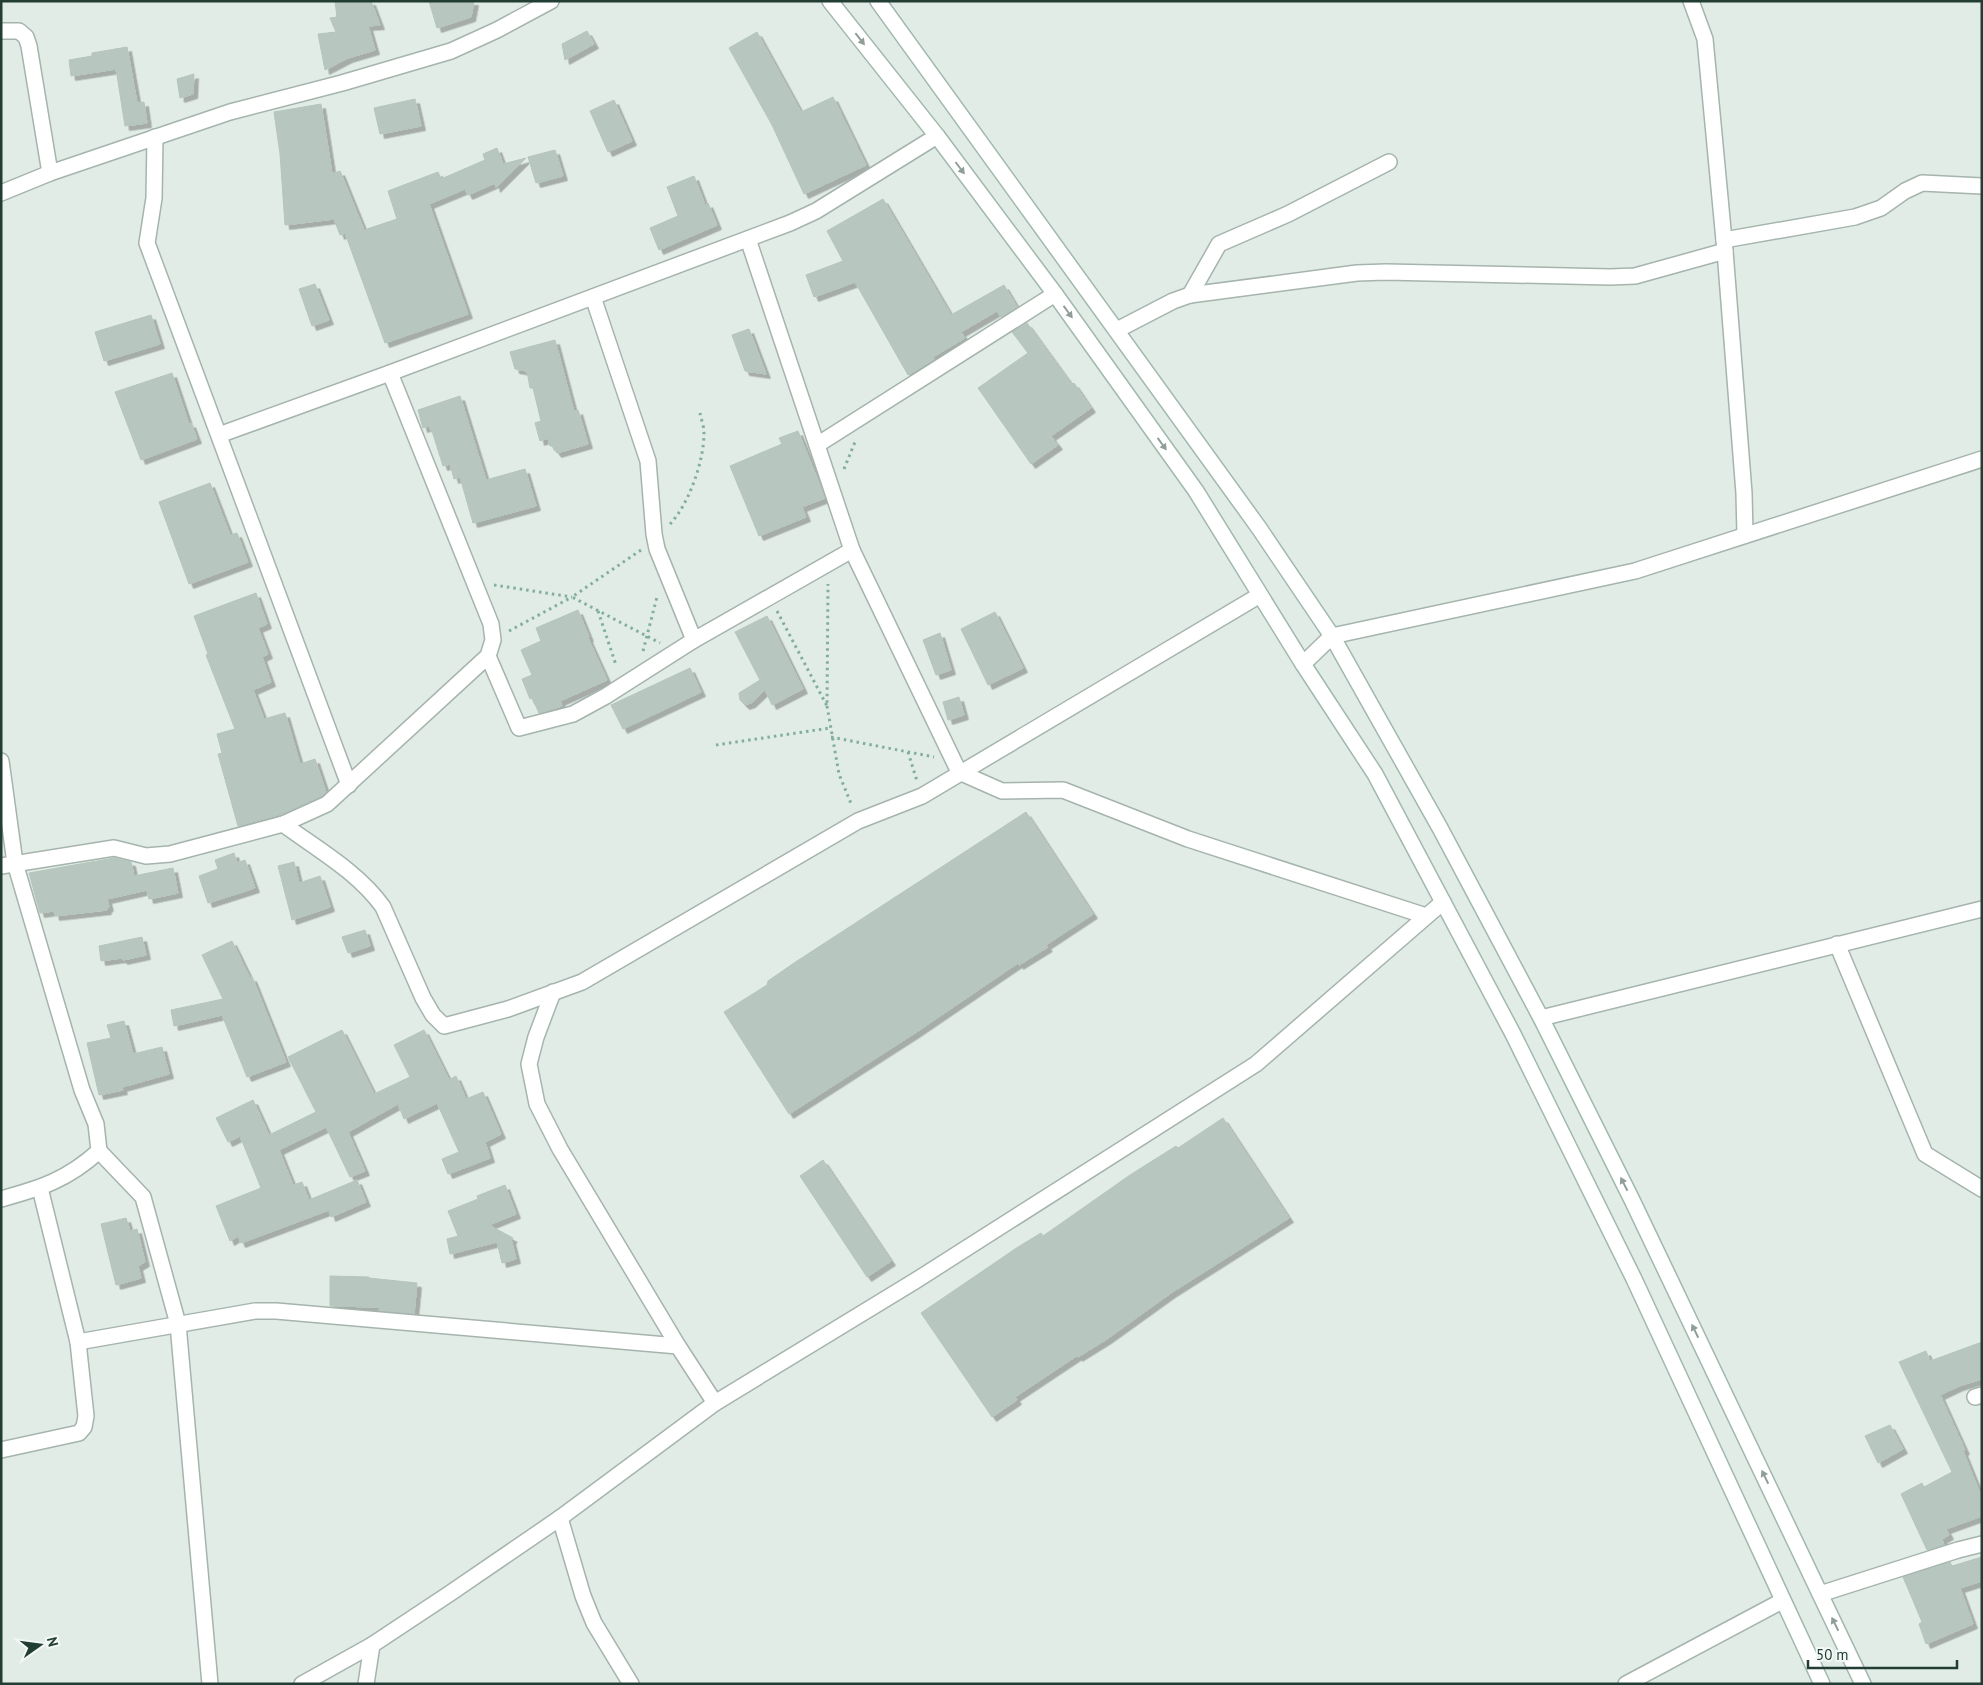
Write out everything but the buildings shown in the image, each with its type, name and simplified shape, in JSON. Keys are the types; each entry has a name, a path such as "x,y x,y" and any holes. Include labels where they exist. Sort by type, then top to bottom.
{"street":[{"path":"1,193 50,173 230,112 342,83 451,51 497,30 551,1"},
{"path":"830,1 937,136 1055,294 1196,491 1302,664 1374,774 1513,1034 1634,1279 1822,1684"},
{"path":"878,1 1259,528 1332,636 1440,828 1541,1018 1637,1209 1863,1684"},
{"path":"1691,1 1705,38 1744,493 1745,536"},
{"path":"1,31 19,31 26,37 50,173"},
{"path":"219,435 748,239 816,211 937,136"},
{"path":"155,137 154,198 147,243 349,785"},
{"path":"1190,295 1219,244 1288,214 1389,162"},
{"path":"1117,330 1173,301 1190,295 1357,273 1635,276 1724,245 1855,217 1881,208 1905,191 1922,183 1982,186"},
{"path":"748,239 852,550 956,767 1002,791 1062,790 1188,840 1426,916"},
{"path":"817,445 1055,294"},
{"path":"593,297 648,461 655,540 694,640"},
{"path":"8,865 114,848 146,856 170,854 283,824 327,804 488,656 493,640 491,624 390,373"},
{"path":"1302,664 1332,636 1634,571 1982,459"},
{"path":"488,656 519,728 573,714 606,696 694,640 852,550"},
{"path":"283,824 360,881 374,894 383,907 423,998 433,1015 444,1026 508,1009 582,982 858,821 922,796 956,767 1260,595"},
{"path":"1,761 8,865 82,1090 96,1124 99,1151 143,1197 178,1324 210,1684"},
{"path":"302,1684 372,1645 560,1518 715,1403 908,1285 1256,1064 1443,902"},
{"path":"1541,1018 1982,909"},
{"path":"1837,944 1925,1154 1982,1190"},
{"path":"553,992 536,1037 529,1064 537,1104 560,1149 678,1346 715,1403"},
{"path":"1,1199 40,1188 80,1168 99,1151"},
{"path":"1,1450 79,1433 84,1427 86,1416 78,1342 40,1188"},
{"path":"78,1342 256,1311 276,1311 678,1346"},
{"path":"560,1518 583,1596 594,1623 632,1684"},
{"path":"1820,1594 1982,1544"},
{"path":"1626,1684 1782,1601"},
{"path":"366,1684 372,1645"}],"path":[{"path":"493,640 572,597 655,540 673,520 696,475 704,432 700,413"},
{"path":"843,476 844,467 857,439"},
{"path":"828,563 827,706 839,774 858,821"},
{"path":"475,582 572,597 676,652"},
{"path":"770,597 827,706"},
{"path":"598,610 616,665"},
{"path":"716,745 830,728"},
{"path":"831,737 908,752 956,767"},
{"path":"908,752 922,796"}]}
